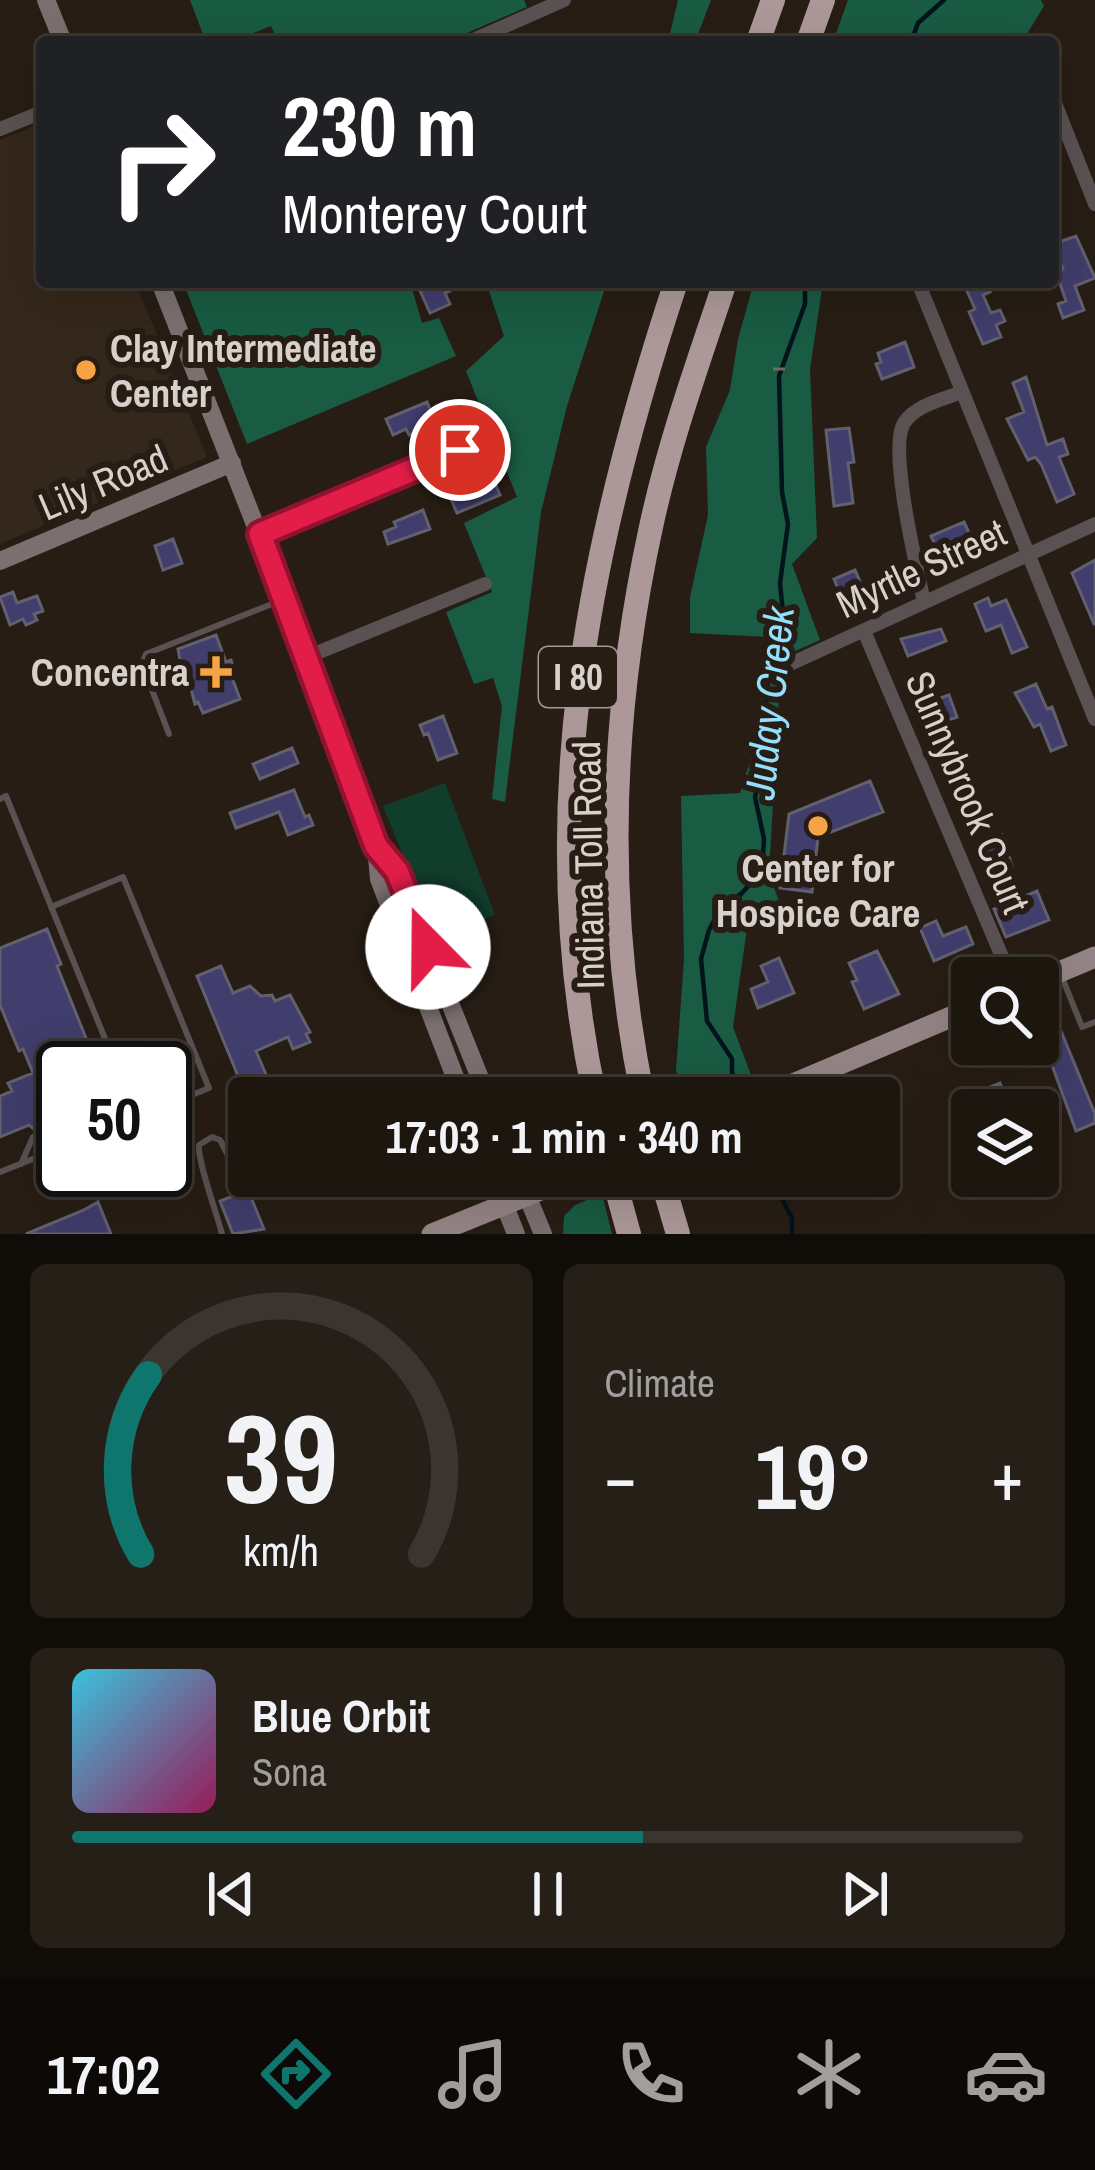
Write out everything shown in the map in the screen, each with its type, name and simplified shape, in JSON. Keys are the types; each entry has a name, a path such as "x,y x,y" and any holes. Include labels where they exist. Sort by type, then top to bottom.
{"highway":[{"path":"760,36 772,0"},
{"path":"810,36 823,0"},
{"name":"Indiana Toll Road","path":"592,1077 572,903 571,800 580,660 615,480 674,288"},
{"name":"Indiana Toll Road","path":"639,1077 620,933 615,841 622,695 652,523 723,288"},
{"path":"619,1197 627,1228"},
{"path":"666,1197 678,1234"}],"main road":[{"path":"46,0 61,36"},
{"path":"162,288 307,657 376,846 379,878 456,1077"},
{"name":"Lily Road","path":"0,561 232,464"},
{"path":"376,846 397,871 480,1077"},
{"path":"1059,972 1095,957"},
{"path":"810,1077 951,1017"},
{"path":"502,1197 516,1234"},
{"path":"433,1234 505,1205 513,1197"},
{"path":"528,1197 543,1234"}],"street":[{"path":"483,36 564,0"},
{"path":"1059,113 1095,204"},
{"path":"0,129 36,114"},
{"path":"920,288 1095,718"},
{"path":"924,602 911,542 899,436 908,417 962,392"},
{"path":"260,534 460,450"},
{"name":"Myrtle Street","path":"775,671 1095,524"},
{"path":"307,657 485,584"},
{"name":"Sunnybrook Court","path":"864,631 1002,957"}],"lane":[{"path":"169,734 142,664 146,654 285,598"},
{"path":"0,799 6,796 106,1041"},
{"path":"51,907 123,878 190,1041"},
{"path":"1059,991 1082,1027 1095,1022"},
{"path":"192,1046 209,1088 192,1095"},
{"path":"21,1164 33,1137"},
{"path":"222,1234 197,1153 199,1144 212,1137 220,1140 228,1156"},
{"path":"0,1172 36,1158"}],"path":[{"path":"773,369 791,369"}],"shaded area":[{"name":"Clay Intermediate Center","path":"36,125 36,288 137,288 207,457 0,544 0,140"}],"green space":[{"path":"190,0 524,0 527,7 460,36 275,36 271,26 245,36 204,36"},
{"path":"678,0 711,0 697,36 669,36"},
{"path":"848,0 1041,0 1044,6 1026,36 835,36"},
{"path":"185,288 412,288 422,323 439,318 456,356 247,444"},
{"path":"488,288 605,288 567,406 541,512 505,802 492,799 502,706 493,678 474,684 446,612 492,592 464,523 517,497 466,371 504,336"},
{"path":"752,288 822,288 810,369 817,538 792,564 820,640 766,664 769,637 690,633 690,597 708,515 706,447 730,390"},
{"path":"780,678 769,874 779,901 749,914 733,1027 751,1075 679,1077 684,959 681,796 740,793 752,755 763,687"},
{"path":"445,783 495,915 436,938 383,806"},
{"path":"603,1197 612,1234 563,1234 564,1216 575,1205"}],"building":[{"path":"1076,236 1095,278 1075,286 1084,310 1063,318 1058,304 1066,301 1059,281 1063,269 1059,242"},
{"path":"419,288 449,288 445,293 450,304 430,313"},
{"path":"966,288 988,288 990,292 983,295 991,313 1000,310 1005,321 996,325 1001,337 983,344 969,312 975,309"},
{"path":"905,342 914,367 882,379 876,364 881,362 878,353"},
{"path":"1026,377 1047,445 1063,439 1068,454 1059,457 1074,494 1057,502 1041,464 1035,457 1028,460 1007,419 1024,412 1013,383"},
{"path":"427,402 436,423 409,435 406,429 393,435 386,419"},
{"path":"849,428 853,503 834,506 826,430"},
{"path":"493,479 500,495 457,513 450,497"},
{"path":"423,510 430,529 388,544 384,532 396,527 394,522"},
{"path":"964,522 971,537 938,551 931,536"},
{"path":"173,539 182,563 163,570 155,546"},
{"path":"1095,560 1095,624 1094,624 1072,573"},
{"path":"855,570 865,593 844,602 834,579"},
{"path":"13,592 17,603 37,596 43,611 34,614 37,620 10,625 0,597"},
{"path":"988,598 991,606 1006,600 1027,647 1012,653 1001,625 986,631 975,604"},
{"path":"941,629 946,641 908,656 901,639"},
{"path":"216,635 226,662 231,660 234,670 230,672 240,699 203,713 195,704 186,670 182,671 178,649"},
{"path":"1036,684 1047,709 1052,707 1066,745 1051,751 1040,724 1034,727 1015,693"},
{"path":"949,695 957,717 937,724 929,702"},
{"path":"443,716 457,753 438,760 420,725"},
{"path":"292,748 298,763 260,779 253,764"},
{"name":"Center for Hospice Care","path":"870,781 883,812 818,837 812,892 780,888 789,814"},
{"path":"294,790 313,825 288,835 279,812 236,828 230,813"},
{"path":"1002,835 1012,866 997,873 984,843"},
{"path":"1037,891 1049,920 1006,937 994,909"},
{"path":"936,921 943,936 966,927 973,944 934,961 920,928"},
{"path":"47,929 87,1041 36,1041 36,1131 29,1125 0,1137 0,1096 12,1091 8,1083 33,1073 0,1005 0,948"},
{"path":"877,951 899,994 864,1009 849,963"},
{"path":"779,958 794,993 758,1008 751,989 768,982 761,966"},
{"path":"221,966 233,993 250,986 261,996 272,995 275,1001 290,995 310,1032 306,1034 310,1042 293,1049 288,1037 256,1051 267,1077 238,1077 197,976"},
{"path":"1059,1026 1095,1114 1095,1123 1076,1131 1052,1065 1059,1065"},
{"path":"251,1197 264,1229 233,1234 220,1201"},
{"path":"98,1202 111,1234 26,1234 84,1210"}],"waterway":[{"name":"Juday Creek","path":"913,36 918,23 944,0"},
{"name":"Juday Creek","path":"734,1077 732,1059 707,1021 701,959 722,906 762,871 764,839 755,797 763,762 767,686 783,613 780,583 788,524 782,492 779,376 805,304 805,288"},
{"name":"Juday Creek","path":"781,1197 792,1218 792,1234"}],"place":[{"name":"Clay Intermediate Center","path":"86,370"},
{"name":"Concentra","path":"216,672"},
{"name":"Center for Hospice Care","path":"818,826"}],"route":[{"path":"428,947 397,871 376,846 260,534 460,450"}]}
